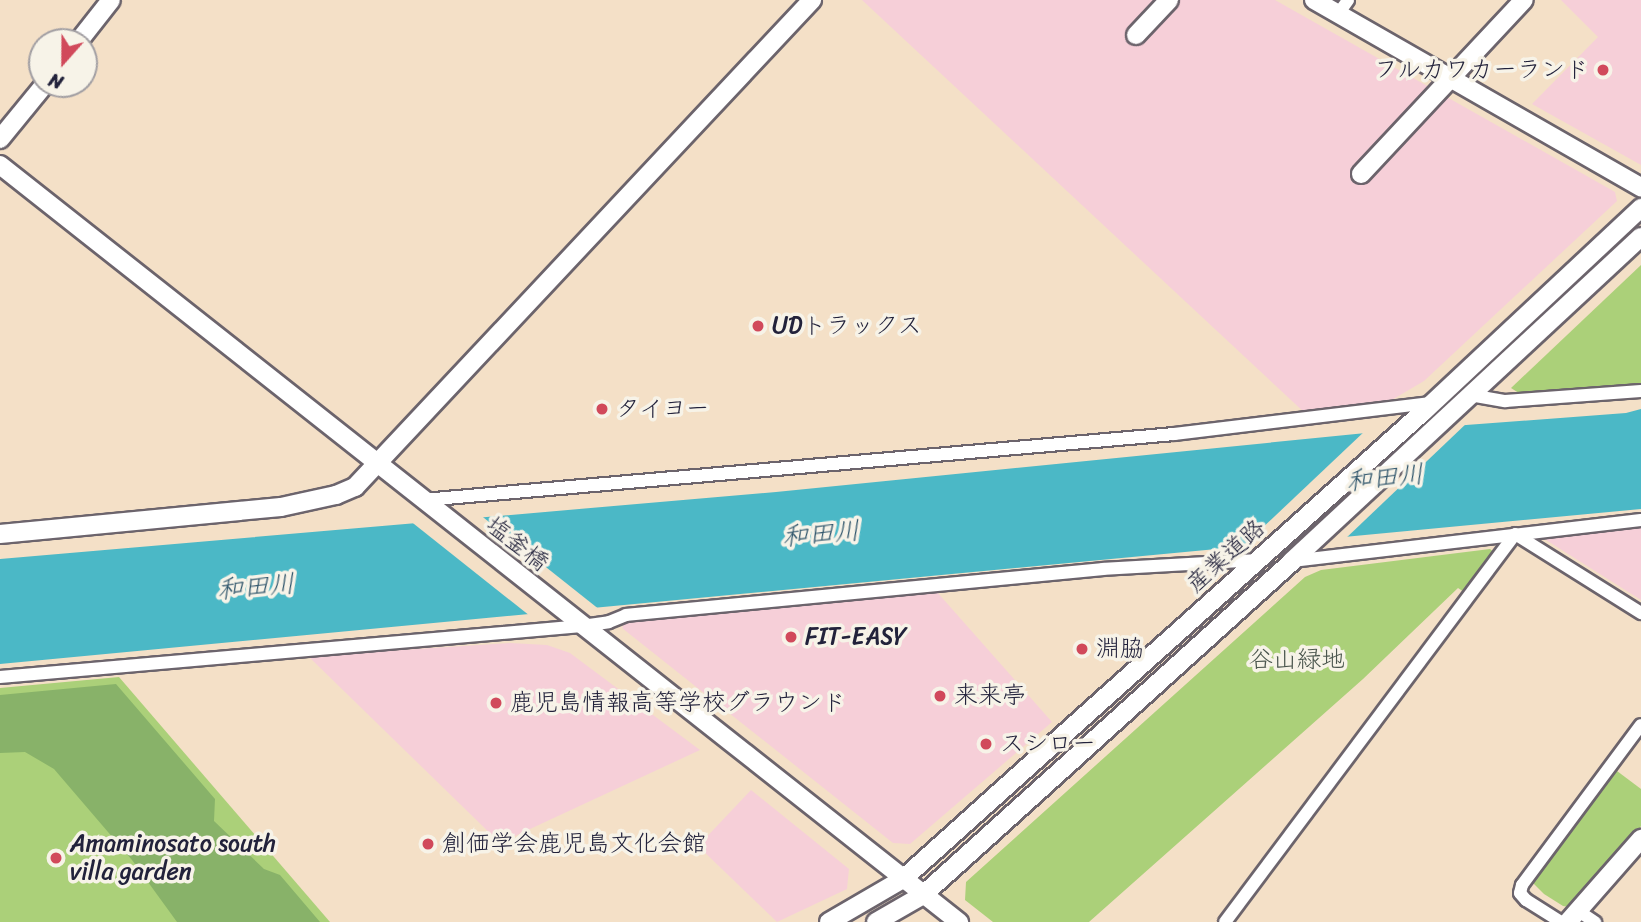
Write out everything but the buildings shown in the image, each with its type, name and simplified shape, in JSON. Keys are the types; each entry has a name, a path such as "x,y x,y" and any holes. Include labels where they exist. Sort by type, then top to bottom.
{"street":[{"path":"89,28 111,0"},
{"path":"0,534 281,507 336,495 355,487 812,0"},
{"path":"1136,35 1169,0"},
{"path":"1314,0 1343,7 1451,78 1641,187"},
{"path":"1361,174 1524,0"},
{"path":"0,139 34,98"},
{"name":"塩釜橋","path":"0,165 959,922"},
{"name":"産業道路","path":"829,922 903,879 1427,408 1641,208"},
{"name":"産業道路","path":"876,922 923,895 1298,555 1641,237"},
{"path":"1470,395 1505,401 1641,391"},
{"path":"426,503 1427,408"},
{"path":"1298,555 1641,520"},
{"path":"1515,534 1641,613"},
{"path":"1225,922 1515,534"},
{"path":"0,677 582,626 609,622 626,615 1262,556"},
{"path":"1561,922 1526,900 1520,893 1522,885 1641,725"},
{"path":"1595,922 1573,916 1641,839"}],"shaded area":[{"path":"862,0 1275,0 1615,192 1617,201 1424,381 1390,401 1306,414"},
{"name":"フルカワカーランド","path":"1561,0 1641,0 1641,165 1532,104 1598,37"},
{"path":"1641,527 1641,600 1546,540 1546,535"},
{"path":"937,592 1052,722 910,844 893,843 622,628 625,622"},
{"name":"鹿児島情報高等学校グラウンド","path":"510,643 547,645 570,653 700,750 500,843 308,656"},
{"path":"751,790 849,869 847,889 777,922 698,846"}],"green space":[{"path":"1641,265 1641,386 1522,395 1511,388"},
{"name":"谷山緑地","path":"1490,549 1495,553 1464,592 1458,588 1363,679 1089,922 993,922 965,900 966,882 1305,577 1321,570"},
{"path":"119,677 330,922 0,922 0,688"},
{"path":"116,684 215,799 214,821 264,869 280,875 320,922 177,922 132,860 54,769 25,752 0,753 0,695"},
{"path":"1617,771 1641,789 1641,826 1628,848 1569,907 1563,906 1544,894 1533,883 1533,877"}],"water":[{"name":"和田川","path":"1641,409 1641,509 0,664 0,559 776,492 1386,431 1626,413"}],"pier":[{"path":"1469,421 1343,541 1239,550 1366,430"},
{"path":"479,514 600,610 530,616 409,520"}],"place":[{"name":"フルカワカーランド","path":"1603,70"},
{"name":"UDトラックス","path":"758,326"},
{"name":"タイヨー","path":"602,409"},
{"name":"FIT-EASY","path":"791,637"},
{"name":"淵脇","path":"1082,649"},
{"name":"来来亭","path":"940,696"},
{"name":"鹿児島情報高等学校グラウンド","path":"496,703"},
{"name":"スシロー","path":"986,744"},
{"name":"創価学会鹿児島文化会館","path":"428,844"},
{"name":"Amaminosato south villa garden","path":"56,858"}]}
